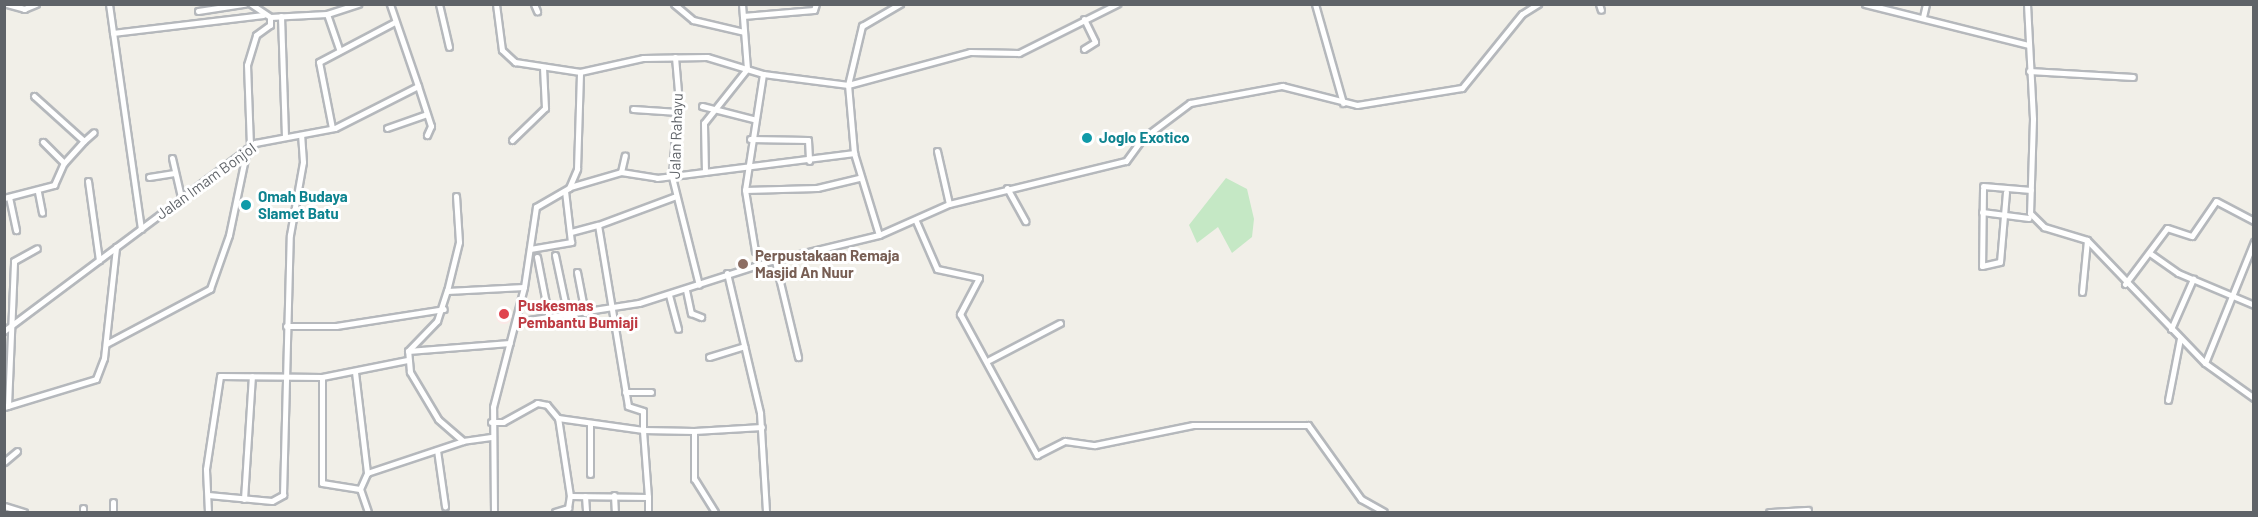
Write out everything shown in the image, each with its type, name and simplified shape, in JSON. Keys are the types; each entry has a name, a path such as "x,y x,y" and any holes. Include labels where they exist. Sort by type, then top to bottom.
{"street":[{"path":"7,4 24,9 36,4"},
{"path":"109,4 141,229"},
{"path":"198,12 244,4"},
{"path":"251,4 263,15"},
{"path":"318,4 339,49"},
{"path":"113,33 263,15 270,17 324,14 358,4"},
{"path":"390,4 427,114 427,135"},
{"path":"439,4 449,47"},
{"path":"496,4 505,55 543,67 580,72 675,57 728,60 763,74 848,85 970,52 1019,53 1118,4"},
{"path":"675,4 693,20 744,32"},
{"path":"705,172 703,128 715,108 747,69 742,4"},
{"path":"743,16 814,10 816,4"},
{"path":"879,235 859,178 854,153 848,85 859,31 900,4"},
{"path":"1315,4 1343,103"},
{"path":"516,322 585,313 669,295 727,273 879,235 916,221 949,204 1125,161 1142,139 1190,104 1282,86 1343,103 1397,101 1467,86 1522,14 1538,4"},
{"path":"1865,4 2028,45"},
{"path":"1923,17 1926,4"},
{"path":"2026,4 2030,213 2037,222 2087,240 2124,284 2205,363 2253,398"},
{"path":"281,16 285,137"},
{"path":"106,344 210,289 229,235 249,148 247,64 256,35 270,25 270,17"},
{"path":"1084,19 1095,42 1084,49"},
{"path":"332,128 318,66 339,49 395,22"},
{"name":"Jalan Rahayu","path":"675,57 678,112 672,177 699,285"},
{"path":"512,140 545,108 543,67"},
{"path":"2029,71 2133,77"},
{"path":"530,249 570,243 572,232 567,189 579,156 580,72"},
{"path":"763,74 753,119 745,190 751,240 767,262"},
{"name":"Jalan Imam Bonjol","path":"4,331 249,148 285,137 301,136 332,128 418,86"},
{"path":"34,96 84,141"},
{"path":"702,106 753,119"},
{"path":"633,109 678,112"},
{"path":"387,128 427,114"},
{"path":"16,230 7,197 53,187 64,163 94,132"},
{"path":"208,495 272,501 284,495 287,376 285,326 301,136"},
{"path":"750,139 808,140 809,161"},
{"path":"43,142 64,163"},
{"path":"937,151 949,204"},
{"path":"494,513 491,422 524,287 537,205 567,189 621,172 672,177 809,161 854,153"},
{"path":"621,172 625,155"},
{"path":"172,158 173,173 181,197"},
{"path":"149,177 173,173"},
{"path":"745,190 817,188 859,178"},
{"path":"88,181 99,260"},
{"path":"1007,188 1025,221"},
{"path":"2006,192 2000,262 1982,266 1983,188 2031,190"},
{"path":"38,192 42,213"},
{"path":"456,196 459,242 444,309 408,351 407,360 438,419 463,441"},
{"path":"572,232 598,225 676,196"},
{"path":"2124,284 2151,254 2168,227 2192,236 2216,201 2253,221"},
{"path":"1982,212 2029,218"},
{"path":"916,221 937,269 979,278 960,314 989,360 1037,454 1065,441 1095,445 1193,425 1308,425 1361,499 1384,513"},
{"path":"598,225 628,407 643,411 648,513"},
{"path":"2082,292 2087,240"},
{"path":"2205,363 2235,293 2253,242"},
{"path":"37,248 14,261 13,324 6,407 91,383 106,344 116,247"},
{"path":"2151,254 2193,279 2235,293 2253,305"},
{"path":"555,255 568,316"},
{"path":"537,257 549,319"},
{"path":"775,261 798,357"},
{"path":"577,272 585,313"},
{"path":"727,273 762,427 766,513"},
{"path":"2170,329 2193,279"},
{"path":"447,291 524,287"},
{"path":"686,290 691,313 701,317"},
{"path":"669,295 678,329"},
{"path":"285,326 336,326 444,309"},
{"path":"989,360 1060,323"},
{"path":"2168,400 2180,338"},
{"path":"408,351 510,343"},
{"path":"709,357 744,346"},
{"path":"208,513 218,377 321,377 407,360"},
{"path":"355,372 367,473 360,489 368,513"},
{"path":"244,499 252,376"},
{"path":"321,377 322,483 360,489"},
{"path":"625,392 651,392"},
{"path":"491,422 503,422 537,403 547,405 558,418 570,496 568,508 555,513"},
{"path":"558,418 643,430 694,431 762,427"},
{"path":"590,474 591,424"},
{"path":"694,431 694,479 715,513"},
{"path":"367,473 463,441 491,436"},
{"path":"437,450 445,506"},
{"path":"4,462 17,451"},
{"path":"614,495 615,513"},
{"path":"570,496 648,497"},
{"path":"585,496 586,513"},
{"path":"112,502 113,513"},
{"path":"4,506 24,513"},
{"path":"1769,513 1808,510"}],"shaded area":[{"name":"Puskesmas Pembantu Bumiaji","path":"501,308 507,308 512,316 510,322 501,324 496,319 496,313"}],"green space":[{"path":"1226,178 1247,189 1254,219 1252,237 1232,253 1218,227 1197,243 1189,225"}],"place":[{"name":"Joglo Exotico","path":"1087,138"},
{"name":"Omah Budaya Slamet Batu","path":"246,205"},
{"name":"Perpustakaan Remaja Masjid An Nuur","path":"743,264"},
{"name":"Puskesmas Pembantu Bumiaji","path":"504,314"}]}
